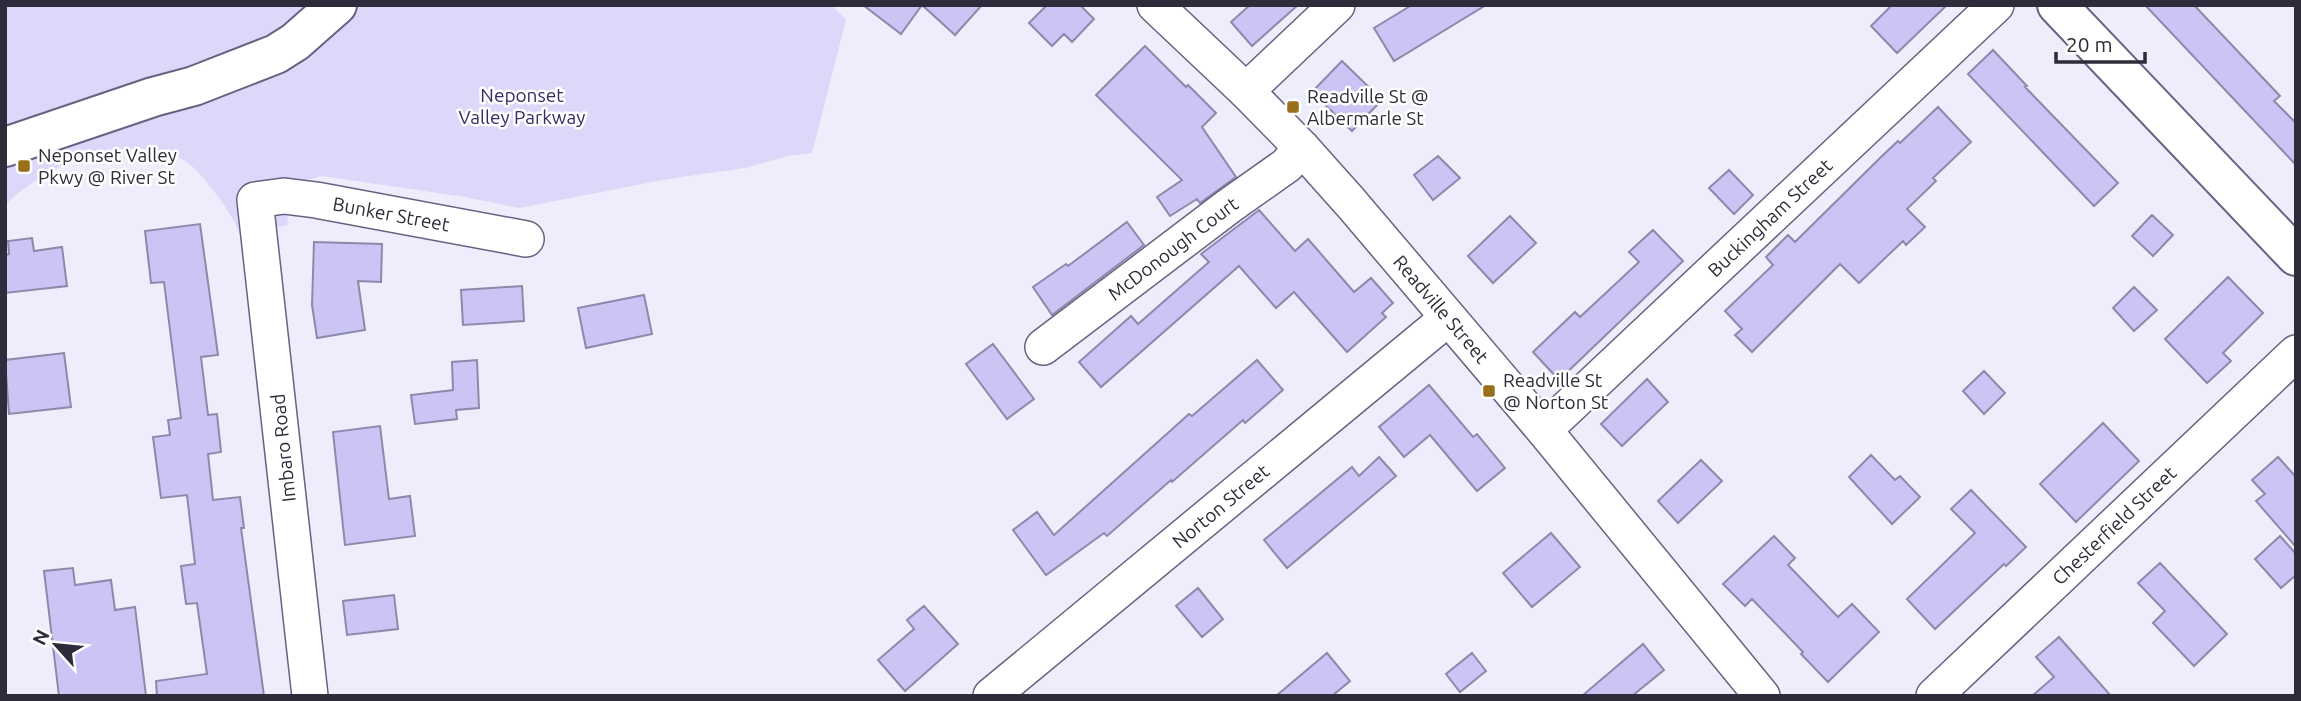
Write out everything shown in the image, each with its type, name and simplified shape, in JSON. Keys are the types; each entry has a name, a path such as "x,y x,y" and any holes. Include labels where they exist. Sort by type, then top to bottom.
{"main road":[{"path":"5,147 153,97 194,86 276,54 295,42 337,5"},
{"path":"2057,5 2296,256"}],"street":[{"name":"Readville Street","path":"1155,5 1301,147 1544,430 1762,696"},
{"path":"1246,91 1338,5"},
{"name":"Buckingham Street","path":"1544,430 1996,5"},
{"name":"McDonough Court","path":"1043,347 1287,165 1301,147"},
{"name":"Bunker Street","path":"255,200 284,195 526,239"},
{"name":"Imbaro Road","path":"255,200 310,696"},
{"name":"Norton Street","path":"991,696 1448,318"},
{"name":"Chesterfield Street","path":"1934,696 2296,353"}],"green space":[{"name":"Neponset Valley Parkway","path":"5,5 832,5 846,20 812,153 788,156 745,168 668,179 519,208 465,197 322,176 304,183 293,193 288,207 288,225 240,235 224,205 197,171 177,157 154,150 108,151 63,165 22,190 5,205"}],"building":[{"path":"863,5 922,5 901,34"},
{"path":"922,5 982,5 955,35"},
{"path":"1047,5 1080,5 1094,19 1072,42 1064,34 1052,46 1029,23"},
{"path":"1250,5 1298,5 1252,46 1231,22"},
{"path":"1412,5 1486,5 1394,61 1374,28"},
{"path":"1892,5 1947,5 1897,53 1871,26"},
{"path":"2145,5 2194,5 2280,96 2274,101 2296,123 2296,165"},
{"path":"1145,46 1216,113 1202,127 1236,177 1200,203 1197,199 1170,216 1157,197 1182,180 1096,95"},
{"path":"1993,50 2118,183 2094,206 1968,74"},
{"path":"1342,61 1382,100 1352,131 1312,92"},
{"path":"1938,107 1971,142 1933,178 1936,181 1907,209 1925,227 1906,245 1903,241 1859,283 1840,264 1752,352 1735,335 1742,329 1725,311 1773,265 1766,257 1788,235 1795,242 1881,157"},
{"path":"1438,156 1460,178 1433,200 1414,175"},
{"path":"1729,170 1753,195 1734,214 1709,188"},
{"path":"1259,210 1295,251 1308,239 1354,292 1371,278 1393,303 1382,313 1386,317 1347,352 1294,292 1276,308 1239,266 1101,387 1079,362 1131,316 1138,324 1209,262 1201,254"},
{"path":"2152,215 2173,235 2153,256 2132,236"},
{"path":"1510,216 1536,243 1493,283 1468,256"},
{"path":"1127,222 1144,245 1052,315 1033,287 1066,264 1068,266"},
{"path":"200,224 218,355 201,357 208,415 217,414 221,452 208,454 213,500 240,497 244,528 241,528 264,696 157,696 156,681 207,674 197,603 186,604 181,566 195,564 187,495 161,498 153,437 170,435 168,420 181,418 164,282 151,283 145,231"},
{"path":"1653,230 1683,261 1559,380 1533,352 1575,312 1580,317 1639,262 1629,252"},
{"path":"32,238 34,251 62,247 67,286 5,293 5,255 9,254 8,241"},
{"path":"314,242 382,244 381,282 358,281 365,330 317,338 312,305"},
{"path":"2228,277 2263,313 2223,353 2231,361 2207,383 2165,339"},
{"path":"522,286 524,321 463,325 461,290"},
{"path":"2134,287 2157,310 2134,331 2113,308"},
{"path":"644,295 652,334 586,348 578,308"},
{"path":"993,344 1034,399 1007,419 966,364"},
{"path":"64,353 71,407 9,414 5,360"},
{"path":"477,360 479,408 456,410 457,419 415,424 411,395 453,390 452,362"},
{"path":"1257,360 1283,390 1245,423 1243,420 1107,536 1104,533 1046,575 1013,530 1037,512 1054,535 1189,414 1192,416"},
{"path":"1984,371 2005,393 1984,414 1963,391"},
{"path":"1647,379 1668,402 1622,446 1601,424"},
{"path":"1429,385 1473,437 1477,434 1505,468 1477,491 1430,435 1404,457 1379,427"},
{"path":"2103,423 2139,461 2076,522 2040,484"},
{"path":"380,426 389,499 410,496 415,536 345,545 333,432"},
{"path":"1871,455 1895,480 1900,476 1920,497 1892,524 1849,477"},
{"path":"1379,457 1396,476 1287,568 1264,540 1352,467 1359,476"},
{"path":"2278,457 2296,477 2296,547 2256,501 2265,494 2252,480"},
{"path":"1701,460 1722,481 1678,523 1658,501"},
{"path":"1971,490 2026,547 1935,629 1907,599 1975,533 1951,509"},
{"path":"1551,533 1580,567 1532,607 1503,573"},
{"path":"1774,536 1795,558 1788,565 1838,617 1852,604 1879,632 1828,682 1752,599 1745,606 1723,584"},
{"path":"2280,536 2296,554 2296,575 2281,588 2255,559"},
{"path":"2160,563 2227,634 2194,666 2153,623 2165,611 2138,583"},
{"path":"73,568 75,585 111,580 115,610 135,607 146,696 59,696 44,571"},
{"path":"1198,588 1223,619 1202,637 1176,606"},
{"path":"394,595 398,629 347,635 343,601"},
{"path":"924,606 958,644 905,691 878,660 914,629 907,620"},
{"path":"2059,637 2111,696 2032,696 2054,677 2036,657"},
{"path":"1643,644 1664,670 1632,696 1582,696"},
{"path":"1327,653 1350,681 1332,696 1276,696"},
{"path":"1472,653 1486,671 1460,692 1446,674"}],"place":[{"name":"Readville St @ Albermarle St","path":"1293,107"},
{"name":"Neponset Valley Pkwy @ River St","path":"24,166"},
{"name":"Readville St @ Norton St","path":"1489,391"}]}
